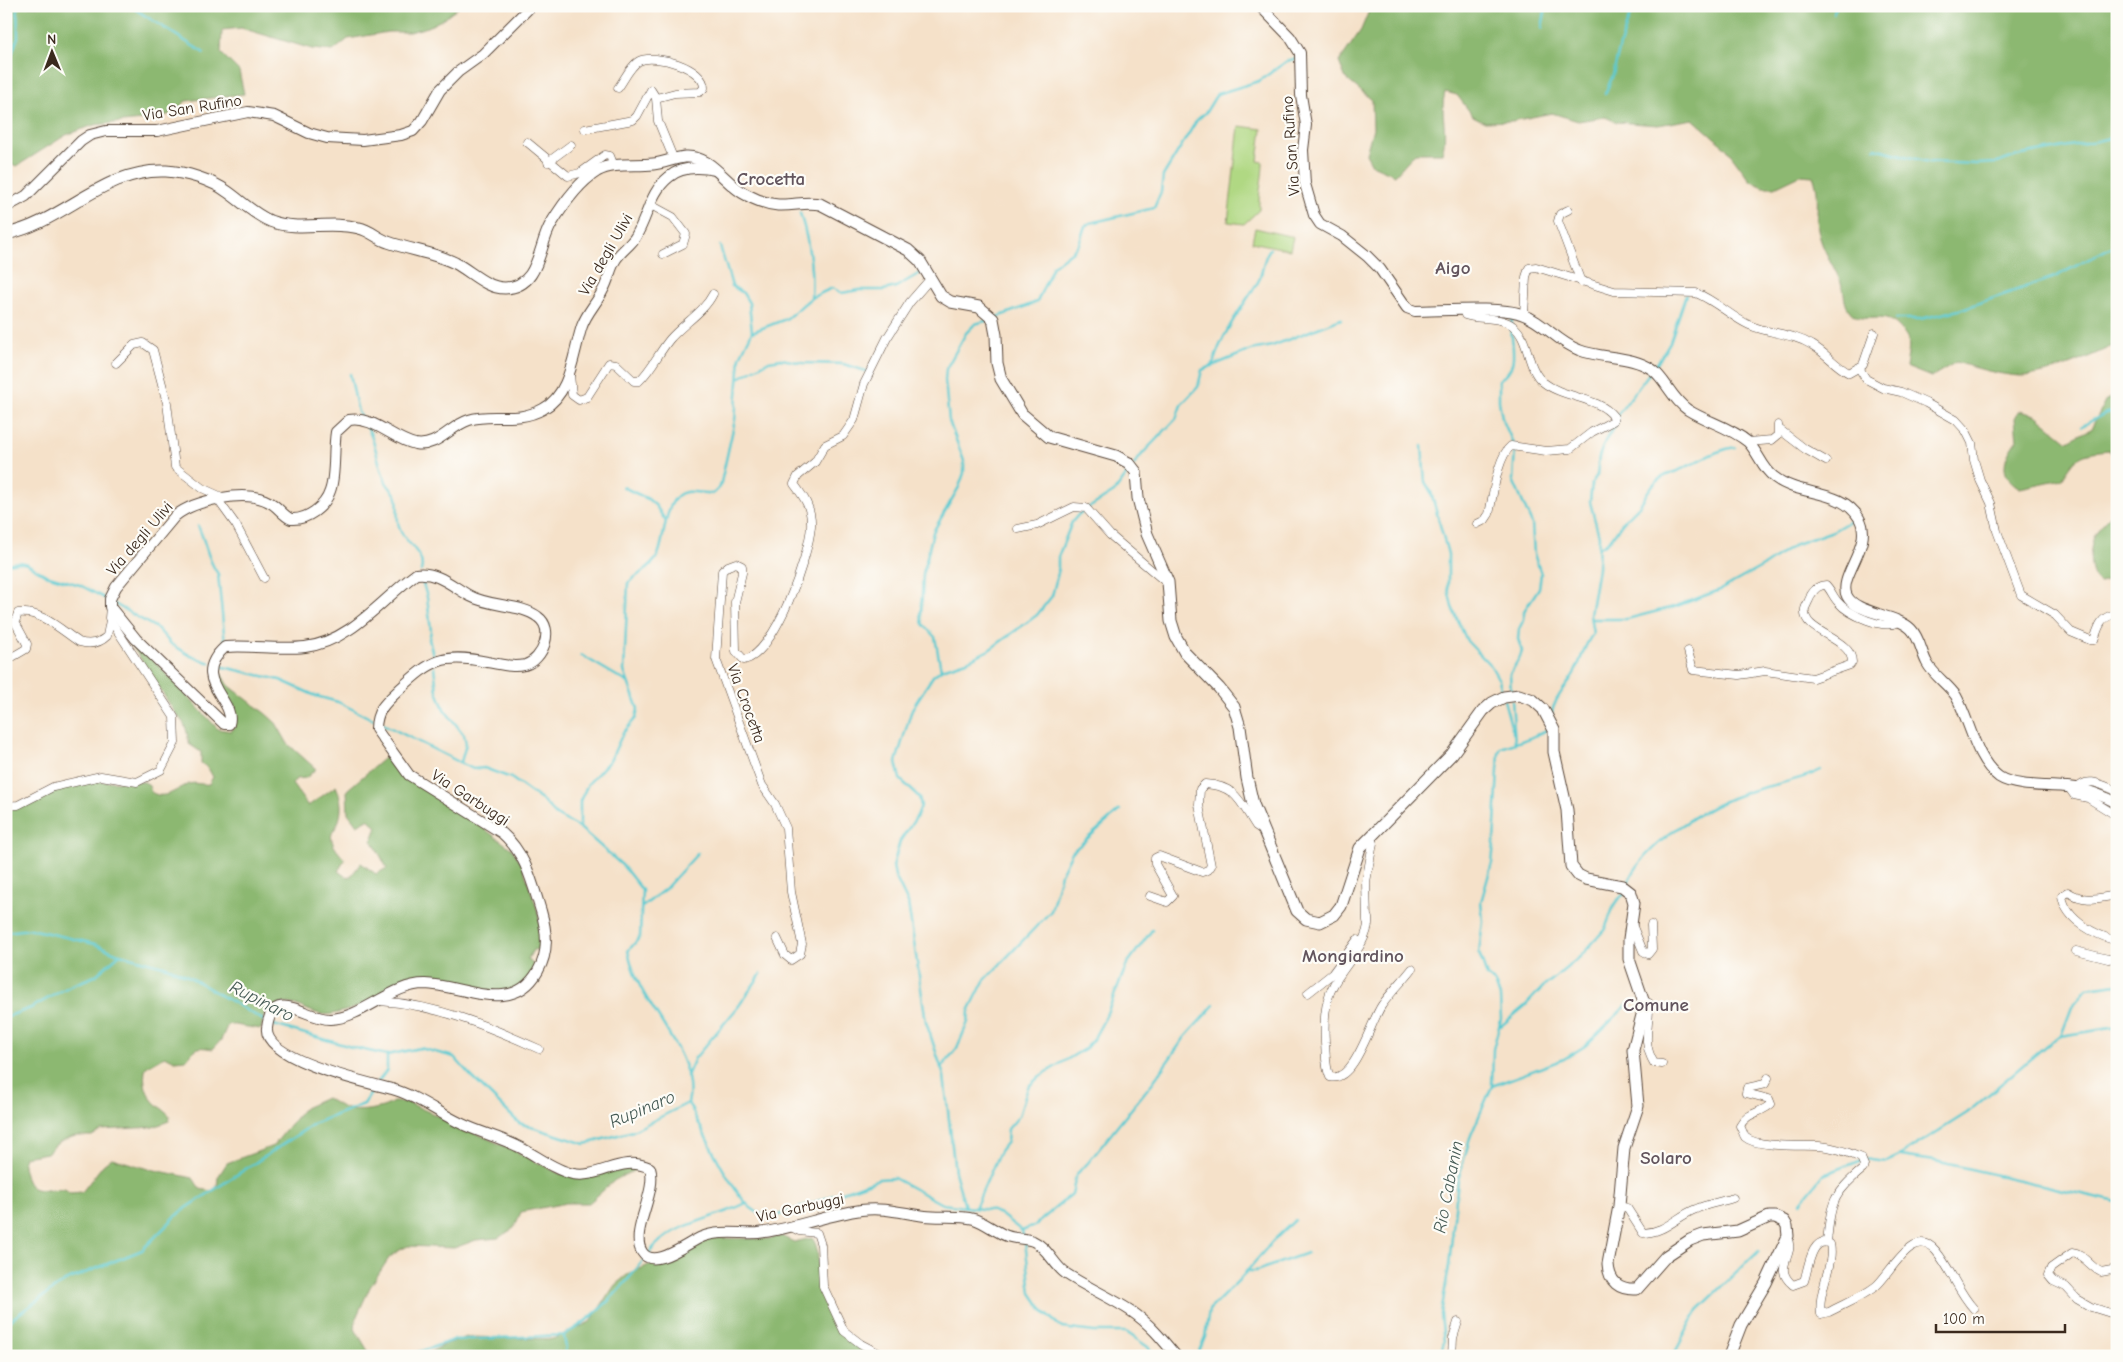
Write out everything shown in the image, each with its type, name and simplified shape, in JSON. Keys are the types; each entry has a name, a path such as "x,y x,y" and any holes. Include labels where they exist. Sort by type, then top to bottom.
{"main road":[{"path":"6,234 37,223 75,200 125,176 166,171 215,184 256,214 270,221 284,225 361,228 383,240 454,262 493,286 513,287 530,276 535,268 550,226 577,190 596,172 614,166 653,164 696,157 716,170 728,183 746,195 779,205 810,202 820,204 908,250 920,261 941,296 952,302 979,307 993,319 996,335 997,363 1001,379 1022,414 1049,437 1116,456 1129,463 1136,472 1138,498 1146,528 1168,584 1171,621 1180,646 1234,707 1240,727 1247,778 1253,804 1298,911 1306,919 1320,922 1334,915 1341,906 1354,861 1360,848 1452,754 1483,711 1492,703 1511,696 1525,696 1543,709 1552,723 1555,762 1567,810 1571,866 1578,875 1586,879 1622,886 1631,893 1634,903 1629,958 1643,1000 1642,1014 1633,1050 1638,1106 1624,1148 1619,1206 1608,1273 1616,1285 1627,1290 1637,1289 1666,1256 1690,1240 1703,1235 1738,1231 1775,1217 1787,1226 1787,1238 1766,1283 1741,1325 1729,1356"}],"street":[{"name":"Via San Rufino","path":"6,207 26,196 81,141 90,135 106,131 157,130 248,112 274,116 309,133 327,138 363,140 401,136 413,131 422,121 440,90 458,72 483,54 530,6"},
{"name":"Via San Rufino","path":"1260,6 1290,37 1300,53 1301,95 1306,125 1303,150 1305,184 1314,215 1320,224 1347,239 1367,256 1380,270 1407,308 1415,311 1464,311"},
{"path":"618,88 633,66 643,60 652,59 661,59 687,68 704,81 704,88 700,92 674,93 656,98"},
{"path":"586,128 633,120 638,116 651,90 656,98 658,121 674,160"},
{"path":"527,142 548,162 568,176 580,173 605,155 610,156 614,166"},
{"path":"548,162 571,145"},
{"name":"Via degli Ulivi","path":"110,613 110,599 116,587 175,516 185,508 242,495 259,497 270,502 290,519 306,517 322,505 330,492 336,432 349,420 368,421 415,444 432,444 468,420 519,418 544,409 559,394 570,368 588,312 604,290 615,260 636,237 649,204 665,180 674,173 699,168 716,170"},
{"path":"649,204 673,216 686,234 683,244 663,254"},
{"path":"1568,210 1560,214 1560,230 1582,282"},
{"path":"1524,315 1526,277 1529,268 1536,267 1614,291 1696,293 1708,298 1738,320 1752,326 1782,333 1813,345 1849,373 1863,365 1874,333"},
{"name":"Via Crocetta","path":"777,938 785,955 791,960 800,954 802,944 791,892 786,828 775,804 762,785 716,659 722,571 736,563 742,566 735,602 736,651 744,660 752,658 771,638 798,578 806,552 811,525 808,501 794,484 798,476 816,462 825,445 843,436 854,420 864,384 887,338 910,302 931,278"},
{"path":"570,368 570,389 574,398 579,400 587,396 609,363 616,364 634,381 639,381 670,339 707,305 713,294"},
{"path":"1464,311 1499,311 1524,315 1564,343 1580,350 1643,364 1655,371 1671,394 1684,406 1736,433 1748,442 1774,478 1838,500 1849,506 1862,522 1864,536 1846,584 1846,596 1852,603 1900,622 1911,629 1918,640 1928,666 1955,695 1980,753 1997,774 2012,781 2073,788 2103,796 2117,803"},
{"path":"1464,311 1465,315 1471,317 1506,322 1514,326 1520,335 1533,370 1542,382 1553,389 1605,407 1614,417 1613,421 1592,432 1570,449 1546,451 1511,446 1506,450 1501,463 1489,514 1485,520 1477,524"},
{"path":"116,363 134,345 143,343 153,350 167,403 175,467 202,488 222,499 264,578"},
{"path":"1859,368 1866,379 1883,388 1901,392 1926,403 1956,420 1966,431 1972,443 1974,460 1980,480 1991,503 1997,531 2021,595 2055,615 2071,632 2090,640 2094,640 2102,620 2112,615 2117,617"},
{"path":"1748,442 1772,440 1778,435 1778,427 1805,450 1826,461"},
{"path":"1018,529 1037,525 1074,507 1086,508 1110,535 1168,584"},
{"name":"Via Garbuggi","path":"110,613 224,724 229,724 230,714 219,696 212,676 212,666 217,655 225,647 304,648 320,645 333,640 360,621 416,574 424,572 437,575 484,602 537,615 544,622 547,632 544,646 536,658 527,664 511,666 456,658 438,660 421,669 379,710 376,720 376,729 409,775 502,833 515,844 525,862 545,925 547,942 542,965 533,980 518,991 506,995 486,995 426,984 400,988 380,1001 332,1019 317,1018 295,1008 284,1006 275,1009 269,1016 266,1031 276,1044 302,1062 396,1090 427,1104 461,1124 518,1146 572,1174 587,1174 632,1162 650,1168 652,1175 651,1186 640,1228 639,1244 642,1252 649,1258 658,1259 673,1253 703,1236 759,1233 791,1227 820,1217 882,1208 925,1216 972,1219 1008,1236 1034,1242 1064,1272 1132,1312 1150,1326 1176,1356"},
{"path":"1688,651 1693,670 1739,675 1765,671 1813,678 1850,665 1852,656 1848,649 1809,622 1805,615 1805,610 1813,591 1822,585 1826,585 1838,602 1863,619 1883,625 1900,622"},
{"path":"6,654 17,655 26,649 28,644 15,622 18,613 30,612 79,642 92,644 107,636 110,626 110,613"},
{"path":"6,806 18,805 53,787 101,776 137,782 161,770 175,743 174,718 110,613"},
{"path":"2073,788 2088,781 2117,791"},
{"path":"1150,896 1167,902 1173,896 1155,864 1155,858 1159,856 1202,872 1208,870 1211,866 1199,805 1200,789 1205,784 1219,785 1231,790 1256,826 1264,832"},
{"path":"2073,788 2074,795 2088,798 2117,816"},
{"path":"1370,837 1372,849 1366,882 1368,918 1366,933 1342,975 1333,985 1326,1008 1324,1021 1326,1059 1330,1077 1340,1076 1351,1066 1363,1048 1382,1006 1412,969"},
{"path":"2117,895 2090,900 2080,898 2068,892 2062,896 2065,906 2089,931 2117,941"},
{"path":"1308,993 1332,974 1364,930 1368,918"},
{"path":"1632,922 1643,951 1648,954 1652,949 1651,925"},
{"path":"2076,951 2108,959 2117,958"},
{"path":"1643,1000 1649,1003 1645,1041 1654,1063 1662,1064"},
{"path":"380,1001 431,1008 492,1028 539,1049"},
{"path":"1768,1078 1764,1084 1747,1088 1746,1093 1749,1095 1769,1099 1771,1104 1765,1109 1751,1113 1743,1120 1740,1126 1744,1136 1750,1140 1763,1142 1821,1146 1849,1152 1861,1158 1864,1165 1863,1169 1842,1186 1838,1194 1830,1214 1826,1242"},
{"path":"1619,1206 1627,1208 1643,1233 1651,1233 1668,1226 1695,1209 1733,1198"},
{"path":"791,1227 798,1231 817,1233 821,1245 823,1286 844,1331 861,1344 884,1356"},
{"path":"1787,1238 1790,1247 1783,1266 1784,1276 1793,1285 1804,1282 1810,1258 1817,1245 1826,1242"},
{"path":"1826,1242 1830,1244 1831,1250 1824,1281 1820,1314 1828,1312 1874,1288 1883,1280 1901,1254 1910,1247 1924,1245 1935,1250 1964,1299 1974,1309"},
{"path":"2117,1269 2101,1272 2093,1268 2080,1254 2072,1253 2065,1256 2048,1272 2051,1279 2066,1287 2077,1299 2091,1307 2117,1315"},
{"path":"1452,1356 1453,1338 1458,1322"}],"green space":[{"path":"6,6 460,6 445,18 428,27 409,32 388,32 348,39 333,51 312,49 241,28 222,30 221,53 239,71 244,94 186,101 171,114 152,119 94,125 66,135 17,166 6,164"},
{"path":"1371,6 2117,6 2117,344 2057,369 2033,375 2004,374 1956,362 1931,377 1906,367 1909,343 1903,331 1886,319 1859,318 1847,307 1840,281 1820,237 1817,222 1817,189 1813,176 1800,175 1775,187 1762,187 1750,180 1726,148 1693,119 1658,125 1617,122 1605,117 1578,121 1552,113 1512,121 1485,122 1473,116 1457,95 1445,92 1443,108 1445,137 1442,153 1415,153 1395,175 1372,165 1366,154 1373,128 1372,100 1346,79 1339,62 1361,30"},
{"path":"1239,126 1262,129 1258,161 1263,162 1259,210 1244,224 1228,222"},
{"path":"1255,228 1293,237 1290,250 1252,242"},
{"path":"2117,395 2117,460 2109,450 2091,452 2080,456 2062,479 2020,488 2008,477 2005,466 2006,459 2017,440 2015,418 2019,411 2036,415 2068,441 2091,429 2106,400"},
{"path":"2117,508 2117,578 2100,583 2091,565 2091,549 2095,535 2100,527"},
{"path":"115,619 218,729 232,731 235,721 234,716 219,686 215,663 227,684 276,723 288,744 316,769 306,778 296,779 292,784 308,806 336,786 341,801 341,811 332,838 335,848 345,860 338,871 346,877 351,876 361,863 376,874 387,868 372,840 377,827 368,819 357,825 348,813 347,790 389,754 398,770 410,780 471,819 512,849 522,864 537,909 542,934 541,949 533,950 528,959 536,968 523,983 513,989 504,991 481,990 416,978 404,982 369,1002 339,1013 315,1013 299,1006 284,1004 275,1006 265,1013 261,1029 228,1024 221,1040 213,1049 197,1048 186,1060 175,1061 165,1056 146,1067 144,1077 146,1088 153,1101 170,1116 169,1121 153,1127 102,1130 92,1136 75,1136 59,1142 47,1153 24,1157 24,1169 30,1186 39,1190 65,1189 70,1193 82,1192 103,1165 112,1158 145,1168 193,1178 200,1189 212,1191 217,1187 218,1177 227,1163 273,1146 304,1108 326,1098 344,1108 358,1111 378,1108 393,1102 407,1102 515,1151 560,1174 639,1168 615,1180 589,1203 566,1203 521,1212 514,1228 498,1238 476,1240 454,1248 408,1246 398,1251 389,1258 370,1287 356,1318 355,1329 371,1356 6,1356 6,809 65,786 86,781 145,782 151,792 166,795 191,783 209,784 213,777 208,768 201,763 201,752 189,744 184,724"},
{"path":"781,1236 794,1242 812,1238 817,1249 820,1296 830,1317 845,1335 873,1356 423,1356 446,1344 467,1337 553,1339 590,1322 615,1285 627,1275 707,1238 768,1239"}],"waterway":[{"path":"6,70 18,37 17,6"},
{"path":"130,6 204,53"},
{"path":"1542,28 1546,6"},
{"path":"1605,94 1613,75 1620,45 1633,6"},
{"path":"1833,13 1837,6"},
{"path":"995,318 1037,302 1053,266 1079,244 1085,226 1090,223 1154,208 1161,192 1163,176 1197,120 1206,112 1217,94 1259,81 1287,61 1297,58"},
{"path":"1875,148 1928,162 1977,164 1997,163 2017,156 2117,137"},
{"path":"800,213 810,255 811,298"},
{"path":"1896,319 1920,319 1959,310 2055,277 2117,244"},
{"path":"720,246 732,286 743,293 749,303 752,332"},
{"path":"1213,364 1221,342 1258,282 1270,249"},
{"path":"580,828 580,801 588,784 611,759 623,733 636,718 638,709 624,671 628,583 651,565 657,557 666,520 673,501 679,495 686,492 714,493 720,487 735,420 740,357 752,332 786,319 811,298 832,288 842,293 859,290 884,290 896,287 922,272"},
{"path":"1655,367 1670,342 1686,295"},
{"path":"1511,692 1510,674 1522,651 1518,639 1519,629 1524,619 1524,611 1539,588 1541,574 1534,554 1532,524 1513,480 1515,448 1502,418 1499,401 1499,380 1507,374 1513,358 1511,324 1513,315"},
{"path":"1134,465 1176,419 1181,405 1198,387 1202,370 1251,350 1272,346 1341,319"},
{"path":"941,670 935,637 923,624 921,615 923,574 933,532 959,487 964,473 964,461 949,421 945,380 946,369 966,333 975,324 989,320"},
{"path":"739,378 769,361 781,359 803,363 843,364 869,372"},
{"path":"1551,716 1555,702 1573,676 1585,647 1593,634 1590,615 1598,568 1599,536 1590,502 1592,483 1597,475 1599,457 1605,441 1616,425 1619,413 1651,371"},
{"path":"350,374 358,412 362,418"},
{"path":"2082,426 2106,413 2117,411"},
{"path":"366,425 370,432 383,475 397,498 399,528 419,555 422,565 421,571"},
{"path":"1422,446 1425,482 1431,492 1448,554 1448,588 1452,607 1467,641 1491,666 1499,680 1503,695"},
{"path":"1599,547 1610,540 1622,523 1639,506 1651,487 1661,478 1716,453 1735,447"},
{"path":"965,1207 955,1172 944,1076 926,1022 908,903 895,876 893,866 900,841 917,816 921,806 919,797 900,779 896,762 912,709 933,676 942,669 967,661 989,650 1037,615 1052,596 1058,573 1058,557 1072,522 1079,514 1114,492 1131,469"},
{"path":"623,487 648,499 656,506 665,520"},
{"path":"1592,619 1627,619 1674,607 1720,590 1765,565 1796,544 1833,531 1850,521"},
{"path":"198,526 211,563 218,574 225,644"},
{"path":"6,564 19,562 27,564 46,575 80,585 106,599"},
{"path":"421,577 427,597 431,631 429,639 434,659"},
{"path":"113,603 158,629 171,644 191,656 210,663"},
{"path":"581,655 627,682"},
{"path":"215,665 280,680 316,696 338,702 374,720"},
{"path":"434,667 437,691 444,709 464,735 466,744 461,762"},
{"path":"1504,700 1513,733"},
{"path":"1512,700 1515,743"},
{"path":"379,722 473,769 484,768 511,778 543,801 556,815 580,828 623,866 642,890 640,937 628,951 630,961 641,988 682,1059 690,1089 688,1103"},
{"name":"Rio Cabanin","path":"1440,1356 1444,1342 1441,1314 1449,1266 1458,1180 1471,1135 1492,1086 1493,1049 1501,1019 1500,997 1495,983 1487,976 1479,953 1483,921 1481,902 1492,863 1494,843 1499,752 1501,748 1549,729"},
{"path":"1627,886 1635,870 1647,855 1662,840 1697,816 1734,797 1795,780 1821,770"},
{"path":"941,1068 957,1048 968,1022 969,1011 984,981 1051,911 1061,874 1072,852 1120,810"},
{"path":"642,907 665,889 698,853"},
{"path":"1501,1026 1525,1006 1542,988 1581,956 1605,929 1615,903 1625,893"},
{"name":"Rupinaro","path":"6,932 31,929 95,944 116,953 167,967 186,975 265,1021"},
{"path":"975,1208 1000,1151 1007,1142 1008,1129 1019,1116 1028,1087 1040,1076 1086,1048 1094,1038 1105,1018 1127,964 1152,930"},
{"path":"6,1017 31,1008 70,986 95,976 120,954"},
{"path":"687,1076 695,1058 738,1007 761,974"},
{"path":"1801,1202 1823,1175 1865,1159 1886,1162 1899,1156 1967,1113 2050,1042 2061,1036 2072,1007 2087,988 2117,984"},
{"path":"1492,1086 1564,1059 1585,1046 1630,1002"},
{"path":"1022,1231 1034,1226 1072,1194 1075,1177 1153,1082 1185,1037 1214,1005"},
{"name":"Rupinaro","path":"270,1024 387,1055 420,1048 454,1057 519,1123 585,1144 633,1131 688,1103 734,1188 751,1208 769,1216 776,1216 879,1179 894,1178 942,1204 990,1210 1000,1214 1022,1231 1023,1236"},
{"path":"2061,1036 2117,1027"},
{"path":"378,1082 387,1070 387,1055"},
{"path":"6,1323 65,1281 142,1250 179,1213 315,1123 364,1104 375,1087"},
{"path":"1901,1156 1935,1161 2117,1202"},
{"path":"649,1253 670,1234 746,1203"},
{"path":"1197,1356 1205,1337 1209,1310 1295,1220"},
{"name":"Rupinaro","path":"1025,1241 1031,1293 1044,1312 1062,1328 1094,1332 1126,1332 1148,1347 1154,1356"},
{"path":"1673,1356 1698,1310 1759,1251"},
{"path":"1246,1271 1256,1271 1307,1253"},
{"path":"407,1356 454,1340 564,1335 576,1328 609,1300 646,1257"},
{"path":"563,1356 566,1348 564,1336"}],"district":[{"name":"Crocetta","path":"771,178"},
{"name":"Aigo","path":"1453,267"},
{"name":"Mongiardino","path":"1353,955"},
{"name":"Comune","path":"1656,1004"},
{"name":"Solaro","path":"1666,1157"}]}
